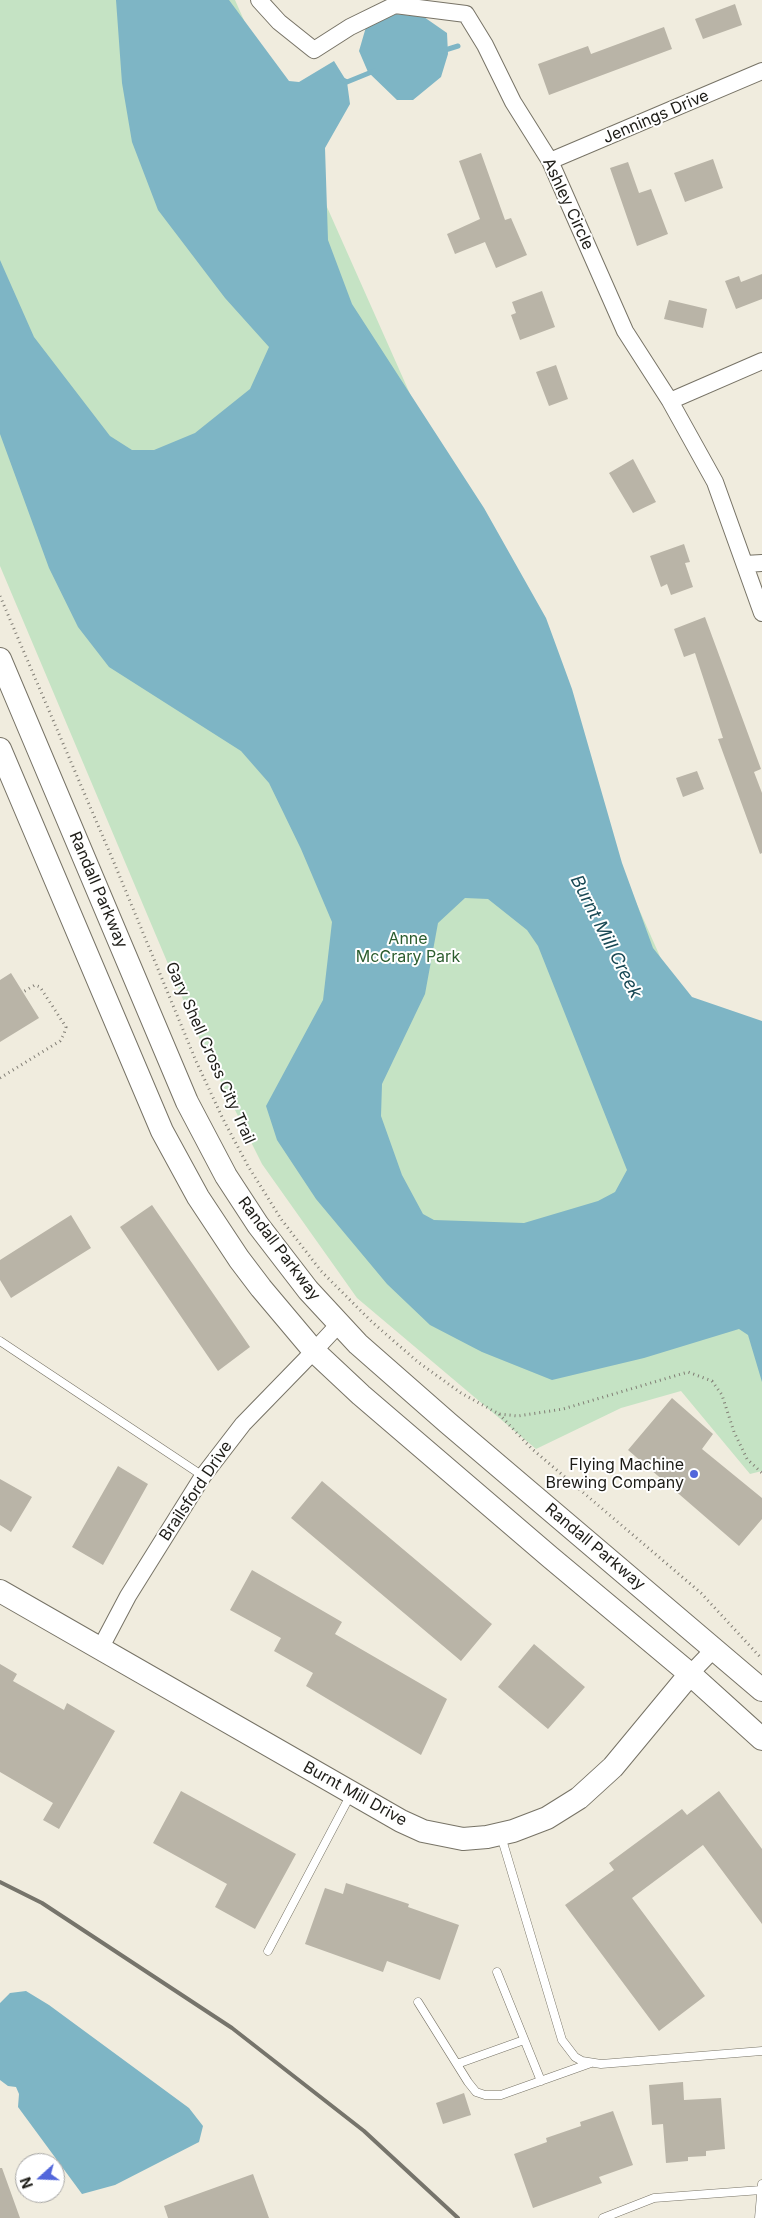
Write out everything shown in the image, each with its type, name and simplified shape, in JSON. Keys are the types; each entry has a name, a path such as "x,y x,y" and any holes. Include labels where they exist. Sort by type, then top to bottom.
{"main road":[{"name":"Randall Parkway","path":"0,659 160,1039 200,1129 226,1176 283,1259 338,1324 379,1363 762,1690"},
{"path":"0,749 144,1089 171,1147 198,1197 239,1259 286,1321 314,1352 418,1445 690,1674 762,1739"},
{"name":"Burnt Mill Drive","path":"0,1591 401,1821 431,1833 463,1839 500,1834 547,1818 579,1798 613,1767 690,1674"}],"street":[{"name":"Ashley Circle","path":"259,0 280,22 314,50 350,26 395,5 466,14 485,45 513,102 550,161 625,331 670,401 715,482 762,613"},
{"name":"Jennings Drive","path":"550,161 762,71"},
{"path":"670,401 762,362"},
{"path":"745,564 762,563"},
{"name":"Brailsford Drive","path":"100,1649 128,1596 202,1476 243,1424 314,1352 338,1324"},
{"path":"690,1674 714,1649"}],"lane":[{"path":"0,1341 202,1476"},
{"path":"268,1951 352,1793"},
{"path":"500,1834 562,2040 575,2057 591,2063"},
{"path":"498,1972 541,2081"},
{"path":"418,2002 472,2087 485,2096 501,2095 591,2063 762,2051"},
{"path":"457,2064 524,2040"},
{"path":"760,2214 762,2184"},
{"path":"603,2218 654,2198 761,2190"}],"path":[{"name":"Gary Shell Cross City Trail","path":"0,596 196,1061 223,1119 248,1166 281,1219 321,1270 372,1322 418,1362 461,1393 499,1414 518,1416 563,1410 688,1372 712,1381 722,1395 734,1432 747,1458 762,1472"},
{"path":"0,1078 60,1040 66,1028 40,987 35,985 23,992"},
{"path":"499,1414 531,1448 701,1593 762,1659"}],"green space":[{"name":"Anne McCrary Park","path":"0,0 235,0 762,1186 762,1471 750,1474 681,1391 621,1408 536,1449 357,1298 262,1164 201,1042 0,566"}],"water":[{"name":"Anne McCrary Park","path":"116,0 229,0 289,81 299,82 334,61 347,82 350,104 325,148 328,240 352,304 484,508 546,618 572,689 622,863 653,948 692,997 762,1021 762,1382 748,1335 739,1329 644,1358 552,1380 482,1352 430,1325 387,1284 316,1199 277,1140 266,1106 323,1000 332,922 301,849 269,783 241,751 109,667 78,627 49,568 0,434 0,260 34,337 110,436 132,450 154,450 195,433 250,389 269,347 225,298 158,210 132,142 122,83","holes":["465,898 488,899 527,930 538,946 627,1170 615,1192 598,1201 524,1223 434,1220 423,1214 402,1175 381,1116 382,1084 425,994 438,923"]},
{"path":"396,14 424,17 447,33 448,54 441,77 413,100 397,100 368,72 359,51 366,27"},
{"path":"26,1991 49,2005 189,2108 203,2126 199,2142 115,2185 82,2194 65,2171 65,2153 52,2153 18,2107 19,2094 16,2087 8,2086 0,2080 0,2003 10,1993"}],"building":[{"path":"735,4 742,25 703,39 695,19"},
{"path":"664,27 672,49 549,95 538,64 588,46 591,54"},
{"path":"481,153 505,220 511,218 527,255 496,268 485,242 455,254 447,234 480,219 459,161"},
{"path":"713,159 723,188 685,202 674,173"},
{"path":"628,162 639,193 651,189 668,234 637,246 610,168"},
{"path":"762,274 762,299 736,309 725,281 739,276 741,282"},
{"path":"542,291 555,327 520,340 511,315 516,313 512,302"},
{"path":"669,300 707,309 703,328 664,319"},
{"path":"556,365 568,399 549,406 536,372"},
{"path":"633,459 656,502 633,513 609,473"},
{"path":"684,544 690,562 685,563 693,587 671,595 667,584 661,587 650,556"},
{"path":"705,617 761,769 754,772 762,793 762,853 760,854 718,739 723,738 695,653 684,657 674,629"},
{"path":"697,771 704,789 683,797 676,778"},
{"path":"11,973 39,1018 0,1042 0,980"},
{"path":"152,1205 250,1347 218,1371 120,1227"},
{"path":"71,1215 91,1248 11,1298 0,1280 0,1260"},
{"name":"Flying Machine Brewing Company","path":"672,1398 713,1434 702,1449 762,1498 762,1519 739,1546 628,1450"},
{"path":"118,1466 148,1484 103,1565 72,1547"},
{"path":"0,1479 32,1497 11,1532 0,1525"},
{"path":"322,1481 492,1624 461,1661 291,1518"},
{"path":"252,1570 342,1622 335,1634 447,1699 421,1755 306,1686 313,1673 274,1651 281,1638 230,1610"},
{"path":"534,1644 585,1687 548,1729 498,1687"},
{"path":"0,1664 17,1674 13,1681 64,1710 67,1703 115,1731 59,1829 43,1820 53,1803 0,1772"},
{"path":"181,1791 296,1854 255,1929 215,1907 227,1884 153,1843"},
{"path":"719,1791 762,1849 762,1924 703,1845 632,1898 705,1996 659,2031 565,1905 614,1870 609,1863 682,1809 687,1815"},
{"path":"346,1883 409,1904 408,1907 459,1925 440,1980 387,1961 383,1972 305,1944 325,1888 343,1894"},
{"path":"683,2082 684,2100 721,2098 725,2149 706,2151 706,2156 688,2157 688,2161 666,2163 663,2124 652,2125 649,2085"},
{"path":"464,2093 471,2115 443,2124 436,2103"},
{"path":"613,2111 633,2165 599,2177 602,2183 533,2208 514,2154 547,2142 546,2138 581,2126 580,2122"},
{"path":"0,2168 2,2168 20,2218 0,2218"},
{"path":"253,2174 269,2218 168,2218 164,2206"}],"waterway":[{"name":"Burnt Mill Creek","path":"442,51 458,46"},
{"name":"Burnt Mill Creek","path":"341,79 347,82 374,71"}],"railway":[{"path":"0,1882 42,1903 232,2028 364,2131 458,2218"}],"place":[{"name":"Flying Machine Brewing Company","path":"694,1474"}]}
